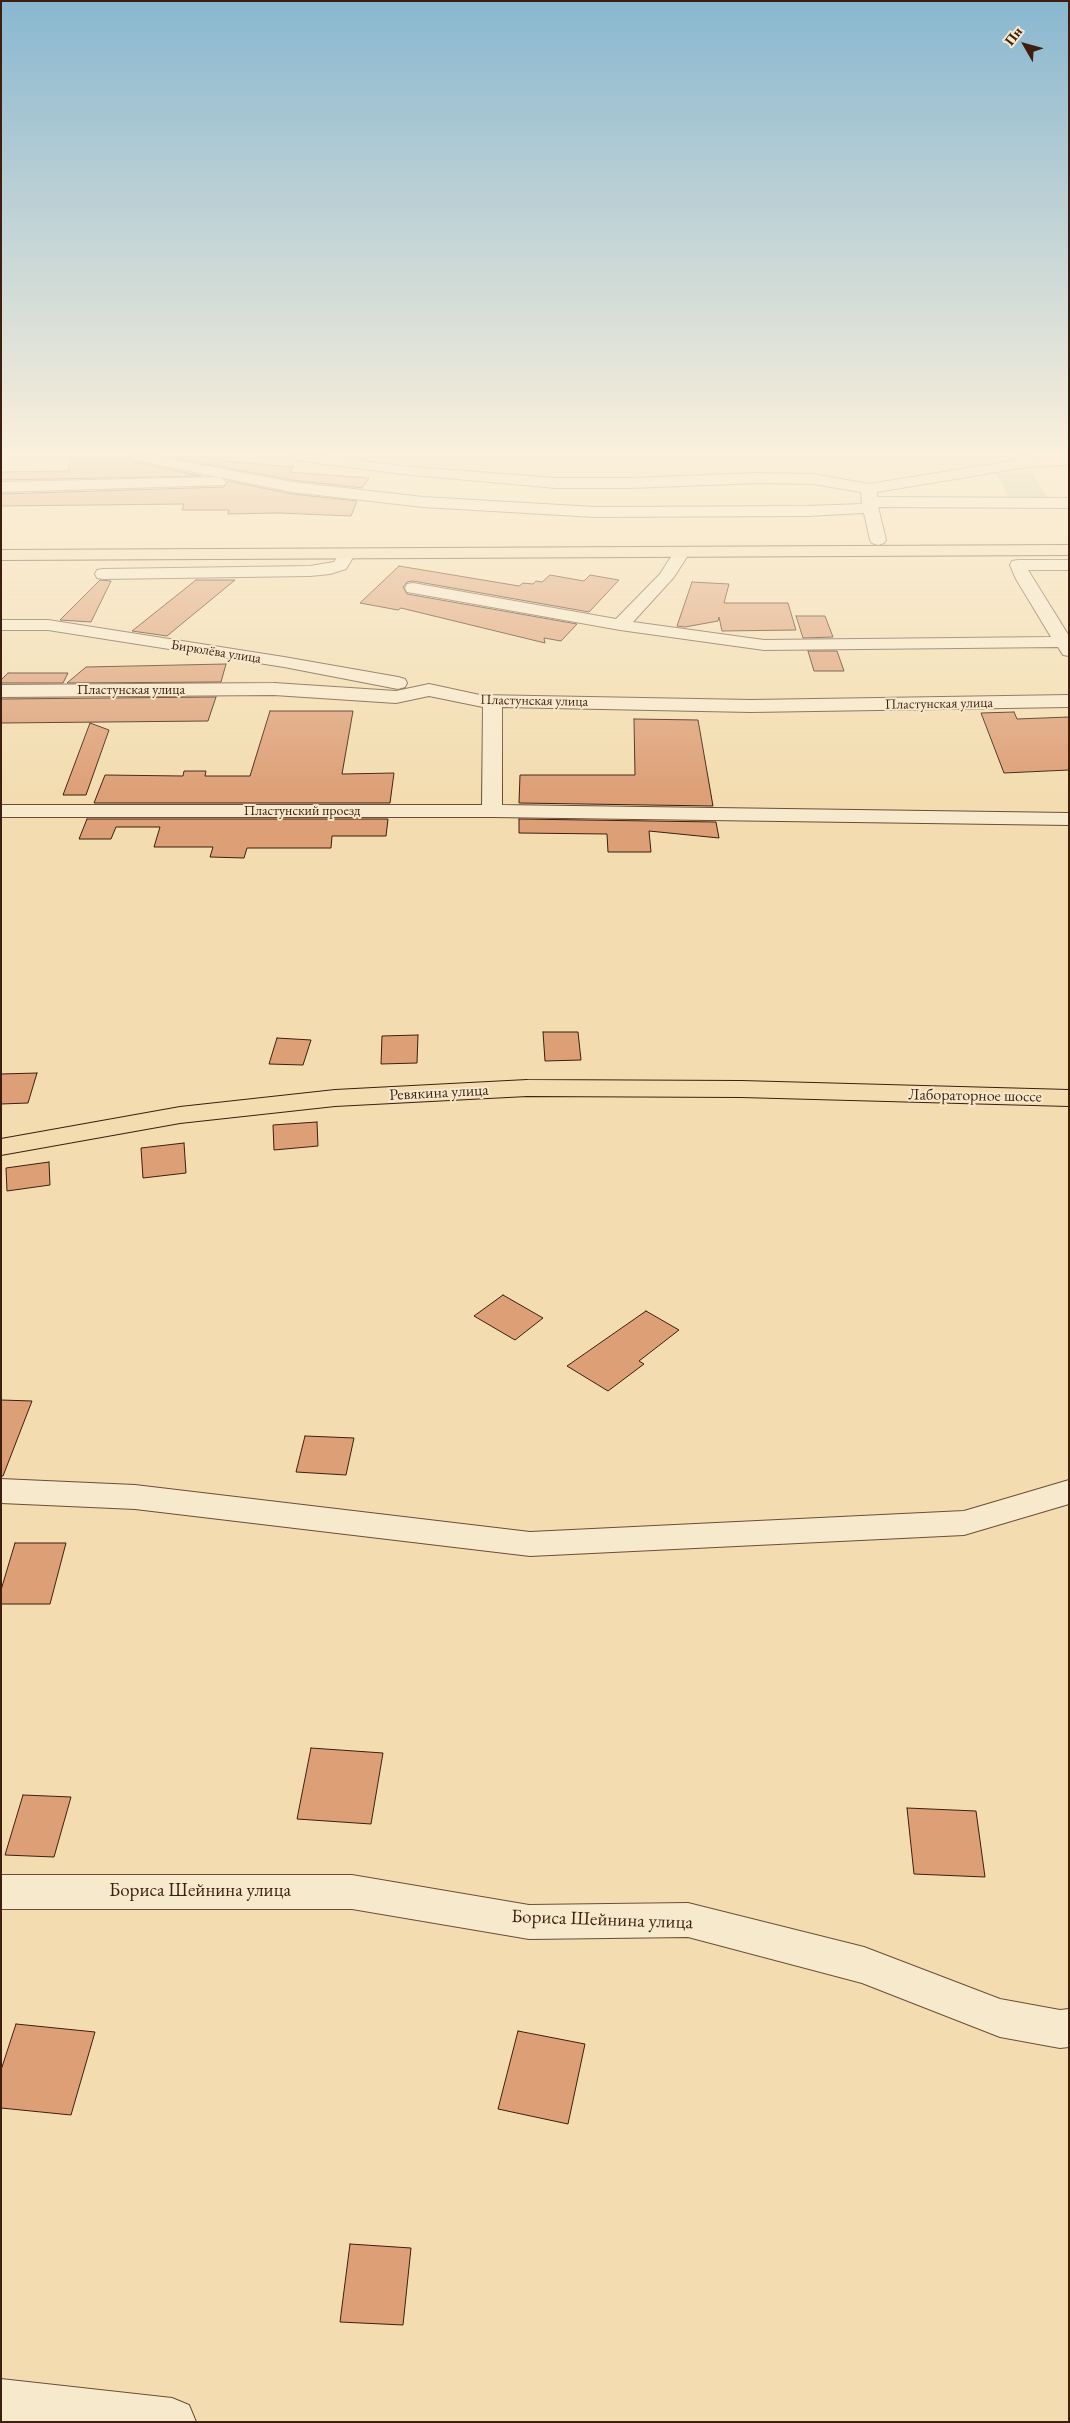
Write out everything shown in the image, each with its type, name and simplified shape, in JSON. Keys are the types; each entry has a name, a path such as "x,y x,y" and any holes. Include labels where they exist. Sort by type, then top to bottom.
{"main road":[{"name":"Ревякина улица","path":"1,1146 180,1115 335,1098 527,1088 741,1089 881,1094"},
{"name":"Лабораторное шоссе","path":"881,1094 1069,1098"}],"street":[{"path":"102,574 310,571 329,569"},
{"path":"620,625 666,577 671,569"},
{"path":"1020,569 1024,579 1067,645"},
{"path":"413,588 620,625 764,645 1067,645"},
{"name":"Бирюлёва улица","path":"1,625 48,625 284,662 429,690"},
{"path":"274,689 284,662"},
{"name":"Пластунская улица","path":"1,691 274,689 396,697 429,690 480,701 761,706 1069,701"},
{"path":"492,811 493,701"},
{"name":"Пластунский проезд","path":"1,811 492,811 1069,819"},
{"path":"1,1491 136,1497 530,1544 964,1523 1069,1492"},
{"name":"Бориса Шейнина улица","path":"1,1892 352,1892 529,1922 688,1920 864,1965 1000,2018 1060,2029 1069,2028"},
{"path":"1,2402 172,2422"}],"building":[{"path":"396,569 417,569 519,586 523,583 533,584 536,581 542,582 550,575 584,581 590,575 619,580 589,612 413,581 407,582 403,587 407,594 577,624 561,641 544,638 545,643 401,608 398,610 360,603"},
{"path":"100,580 111,581 91,622 60,620"},
{"path":"196,580 235,580 167,636 132,631"},
{"path":"692,582 729,584 724,603 788,603 796,630 722,631 719,617 718,621 685,627 677,626"},
{"path":"796,616 825,616 833,637 803,638"},
{"path":"808,651 837,651 844,671 814,671"},
{"path":"226,664 221,682 67,683 86,667"},
{"path":"8,673 68,673 63,683 1,683 1,680"},
{"path":"216,697 208,721 1,723 1,699"},
{"path":"270,711 353,711 342,774 394,773 390,803 94,803 105,775 183,776 184,771 206,771 205,776 250,776"},
{"path":"1014,712 1017,719 1069,717 1069,770 1004,773 981,713"},
{"path":"634,719 698,720 713,806 519,803 520,775 635,775"},
{"path":"90,723 109,730 86,795 63,795"},
{"path":"87,819 388,819 386,836 332,836 331,848 247,848 244,858 210,857 213,847 154,847 160,827 116,827 111,839 79,839"},
{"path":"519,819 716,822 719,838 649,831 651,852 608,852 607,834 519,833"},
{"path":"543,1032 578,1032 581,1060 545,1061"},
{"path":"418,1035 417,1063 381,1064 382,1036"},
{"path":"277,1038 311,1040 303,1065 269,1064"},
{"path":"37,1073 28,1103 1,1104 1,1074"},
{"path":"317,1122 318,1146 274,1150 273,1125"},
{"path":"184,1143 186,1173 143,1178 141,1148"},
{"path":"49,1162 50,1185 7,1191 6,1168"},
{"path":"503,1295 543,1318 515,1340 474,1316"},
{"path":"646,1311 679,1330 639,1361 644,1364 608,1391 567,1366"},
{"path":"1,1400 32,1401 3,1476 1,1476"},
{"path":"305,1436 354,1438 346,1475 296,1472"},
{"path":"15,1543 66,1543 50,1604 1,1604 1,1590"},
{"path":"311,1748 383,1753 371,1824 297,1819"},
{"path":"23,1795 71,1797 54,1857 5,1855"},
{"path":"907,1808 976,1811 985,1877 914,1874"},
{"path":"16,2024 95,2032 71,2115 1,2108 1,2070"},
{"path":"518,2031 585,2044 568,2124 498,2109"},
{"path":"350,2244 411,2248 403,2325 340,2322"}]}
